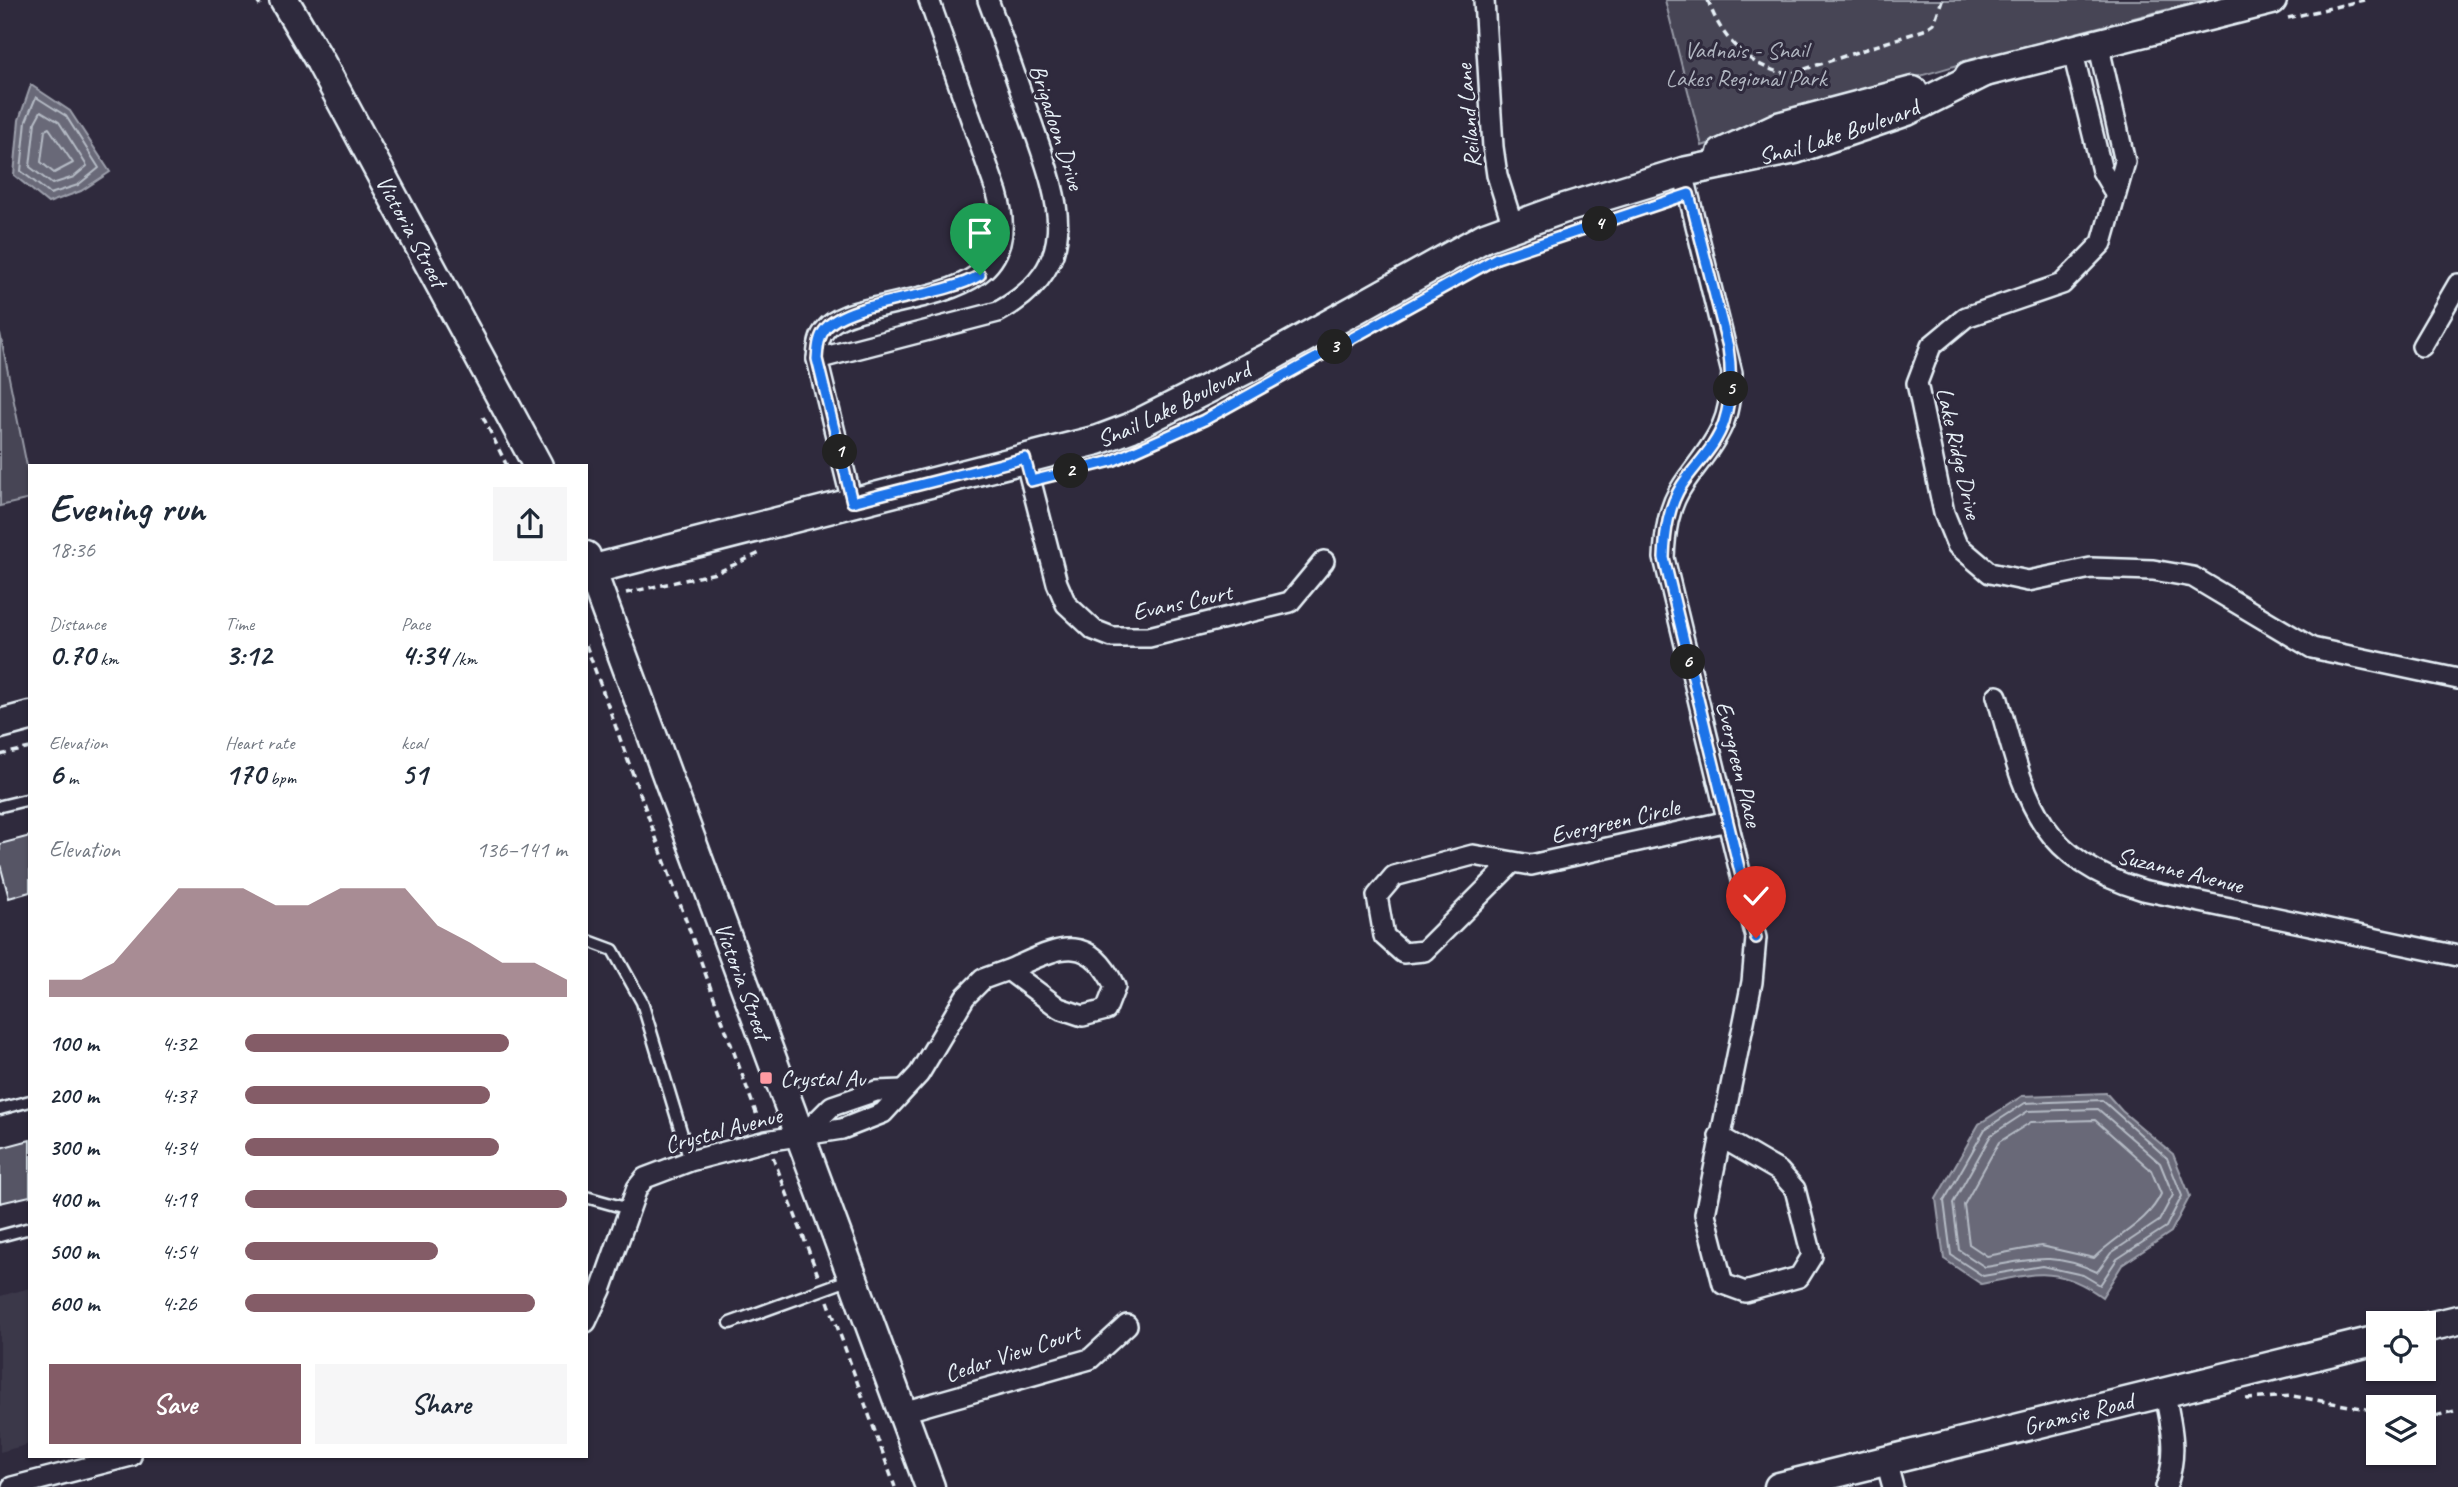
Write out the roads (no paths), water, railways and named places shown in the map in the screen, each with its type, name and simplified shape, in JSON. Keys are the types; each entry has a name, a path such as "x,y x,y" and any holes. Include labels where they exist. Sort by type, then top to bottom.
{"street":[{"name":"Victoria Street","path":"284,0 320,61 537,464"},
{"path":"852,502 817,359 819,342 826,328 837,320 969,282 989,267 998,253 1002,238 1001,207 929,0"},
{"name":"Brigadoon Drive","path":"817,359 998,312 1017,301 1047,268 1059,229 1054,186 989,0"},
{"name":"Reiland Lane","path":"1484,0 1493,147 1497,175 1513,226"},
{"name":"Snail Lake Boulevard","path":"589,565 852,502 1130,428 1274,355 1462,248 1513,226 1683,172 1795,149 1907,111 1987,71 2085,46 2279,9"},
{"path":"2085,46 2102,171 2115,193"},
{"name":"Lake Ridge Drive","path":"2085,46 2125,162 2102,243 2062,284 1966,317 1931,346 1917,383 1944,513 1957,545 1990,573 2028,580 2091,568 2153,570 2193,577 2312,648 2458,679"},
{"name":"Evergreen Place","path":"1683,172 1732,373 1730,399 1723,424 1711,449 1681,487 1671,509 1665,533 1664,558 1756,938 1755,965 1719,1136 1705,1213 1723,1284 1745,1292 1799,1277 1812,1256 1796,1189 1779,1171 1719,1136"},
{"path":"2422,346 2458,284"},
{"name":"Evans Court","path":"1025,458 1057,583 1066,604 1079,619 1094,630 1112,637 1149,638 1290,602 1324,561"},
{"name":"Victoria Street","path":"589,565 604,598 803,1135 930,1487"},
{"name":"Suzanne Avenue","path":"1997,696 2033,810 2048,834 2066,852 2094,871 2143,890 2458,956"},
{"path":"0,724 28,717"},
{"name":"Evergreen Circle","path":"1513,862 1424,951 1403,953 1384,936 1377,896 1394,876 1473,855 1531,865 1728,821"},
{"name":"Crystal Avenue","path":"588,1317 640,1182 690,1160 766,1141 842,1129 883,1113 919,1074 965,997 983,979 1063,947 1081,948 1105,967 1115,987 1106,1010 1083,1016 1059,1009 1008,970"},
{"path":"2436,1325 2458,1320"},
{"name":"Cedar View Court","path":"903,1412 1090,1359 1127,1325"},
{"name":"Gramsie Road","path":"1779,1487 1890,1474 2165,1395 2366,1343"},
{"path":"2165,1395 2173,1432 2173,1467 2166,1487"},
{"path":"12,1487 123,1458"}],"lane":[{"path":"1,806 28,799"},
{"path":"588,941 613,950 642,1002 690,1160"},
{"path":"0,1109 28,1102"},
{"path":"588,1198 629,1209"},
{"path":"0,1236 28,1229"},
{"path":"730,1323 854,1278"}],"water":[{"path":"31,85 70,111 110,172 81,191 48,203 14,175 19,120"},
{"path":"2106,1093 2122,1111 2173,1154 2190,1196 2171,1232 2122,1265 2102,1297 2072,1280 2044,1274 1981,1284 1944,1259 1936,1199 1979,1124 2022,1096"}],"place":[{"name":"Crystal Av","path":"766,1078"}],"park label":[{"name":"Vadnais - Snail Lakes Regional Park","path":"1746,64"}]}
